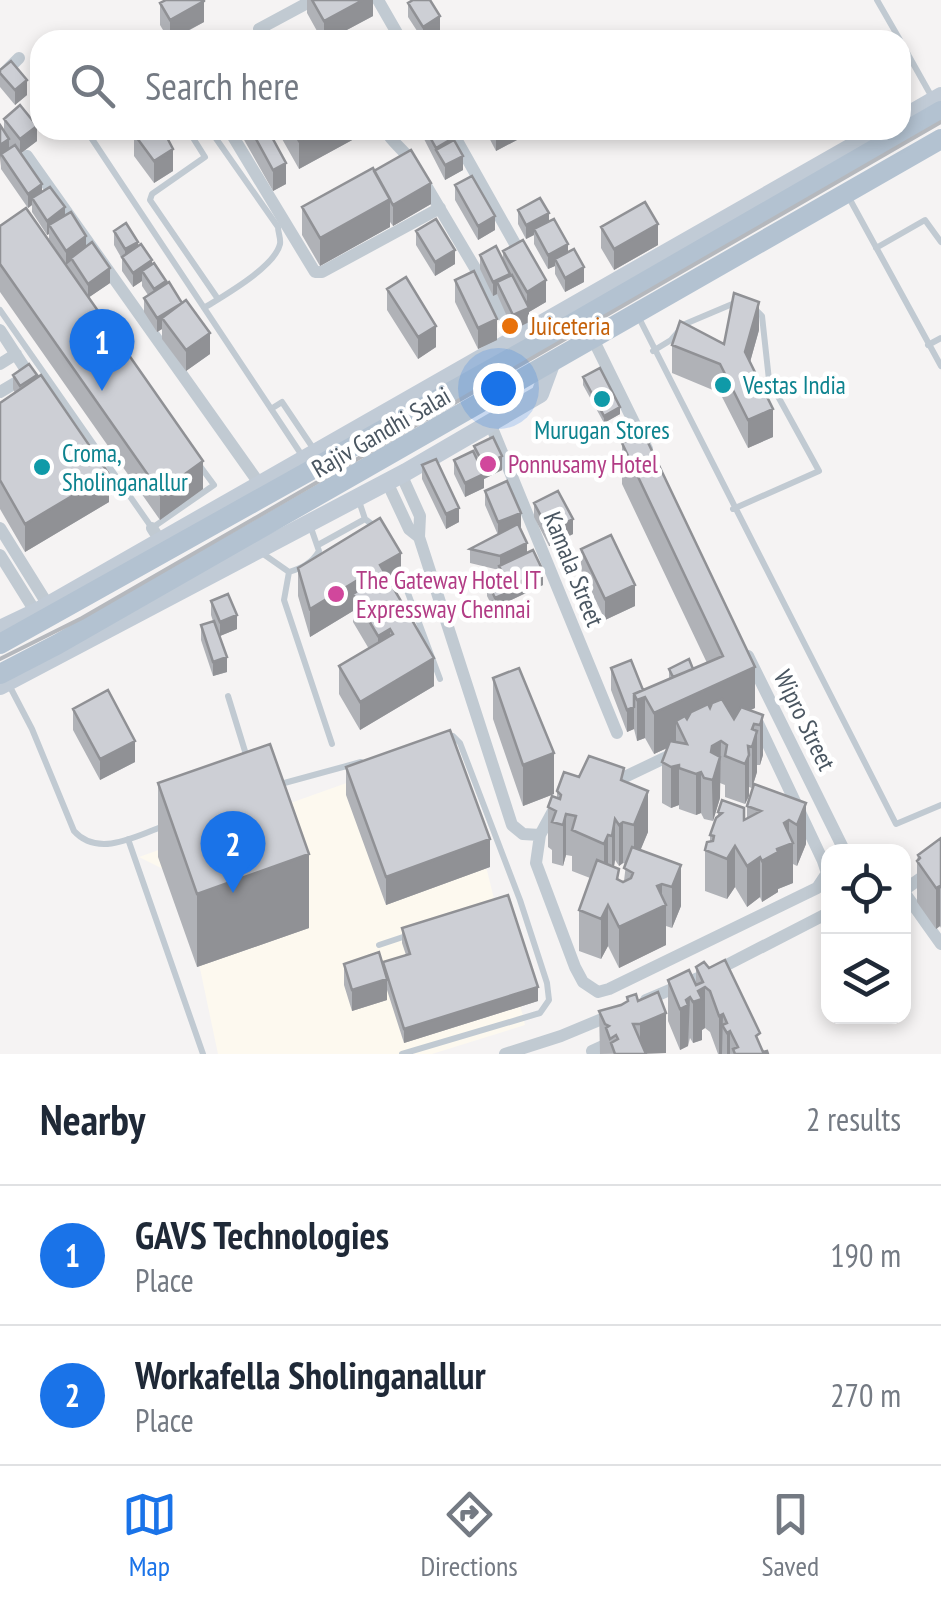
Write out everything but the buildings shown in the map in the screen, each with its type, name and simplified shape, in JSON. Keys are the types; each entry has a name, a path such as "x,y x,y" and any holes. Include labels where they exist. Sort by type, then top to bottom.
{"main road":[{"name":"Rajiv Gandhi Salai","path":"911,118 939,102"},
{"name":"Rajiv Gandhi Salai","path":"3,681 73,636 941,139"},
{"name":"Rajiv Gandhi Salai","path":"0,644 47,613 215,525 259,493 873,140"},
{"path":"259,493 254,515 270,524"},
{"path":"215,525 232,536 228,548"},
{"path":"47,613 73,636"}],"street":[{"path":"260,30 313,0"},
{"path":"378,0 395,30"},
{"path":"0,77 19,58"},
{"path":"911,115 939,102"},
{"path":"236,140 315,272 322,272 440,208"},
{"path":"391,140 406,151 517,339"},
{"path":"458,140 530,270"},
{"path":"285,479 312,457 517,339 551,309 863,140"},
{"path":"0,628 47,613 157,535 259,493 26,156"},
{"path":"0,330 26,370 17,382 0,392"},
{"path":"593,340 653,462"},
{"path":"0,364 16,354"},
{"path":"3,681 310,524 490,423 540,394 551,364"},
{"name":"Kamala Street","path":"490,423 617,733"},
{"path":"394,478 420,516 419,537 512,825 523,834 540,835"},
{"path":"0,528 47,613"},
{"path":"0,556 47,613"},
{"name":"Wipro Street","path":"739,637 841,844"},
{"path":"570,803 553,811 540,835 536,863 583,982 598,992 817,888 827,872 749,719 774,707"},
{"path":"605,786 691,746"},
{"path":"911,886 941,864"},
{"path":"911,901 940,942"},
{"path":"505,1054 719,976 821,917"},
{"path":"583,1027 592,1053 626,1036"}],"lane":[{"path":"878,0 894,30"},
{"path":"911,58 939,102"},
{"path":"92,140 271,409 312,457"},
{"path":"195,140 206,157 152,194 150,200 218,299"},
{"path":"204,308 241,285 271,259 280,244 278,227 217,140"},
{"path":"847,193 941,366"},
{"path":"876,248 926,220 941,242"},
{"path":"654,350 671,340 685,324 744,299 762,316 769,380 819,470 734,509"},
{"path":"0,310 157,535 214,485 191,454"},
{"path":"637,314 896,824 941,805"},
{"path":"928,345 941,338"},
{"path":"271,409 282,402 312,457"},
{"path":"357,497 365,518 387,536"},
{"path":"318,545 365,518"},
{"path":"289,572 314,559 318,545 310,524"},
{"path":"259,551 289,572"},
{"path":"394,554 440,679"},
{"path":"289,572 284,600 332,744"},
{"path":"3,681 74,831 82,840 95,846 128,839 183,818"},
{"path":"228,696 251,772"},
{"path":"402,1054 540,1013 549,1000 520,900 460,743 453,736 435,741"},
{"path":"275,786 364,761"},
{"path":"128,839 204,1054"},
{"path":"502,906 520,900"},
{"path":"379,945 414,934"}],"shaded area":[{"path":"456,744 525,1025 432,1054 218,1054 181,878 139,857"}],"railway":[{"path":"911,139 941,122"},
{"path":"0,659 82,618 910,140"}],"place":[{"name":"Juiceteria","path":"510,326"},
{"name":"Vestas India","path":"723,385"},
{"name":"GAVS Technologies","path":"102,391"},
{"name":"Murugan Stores","path":"602,399"},
{"name":"Ponnusamy Hotel","path":"488,464"},
{"name":"Croma, Sholinganallur","path":"42,467"},
{"name":"The Gateway Hotel IT Expressway Chennai","path":"336,594"},
{"name":"Workafella Sholinganallur","path":"233,893"}]}
